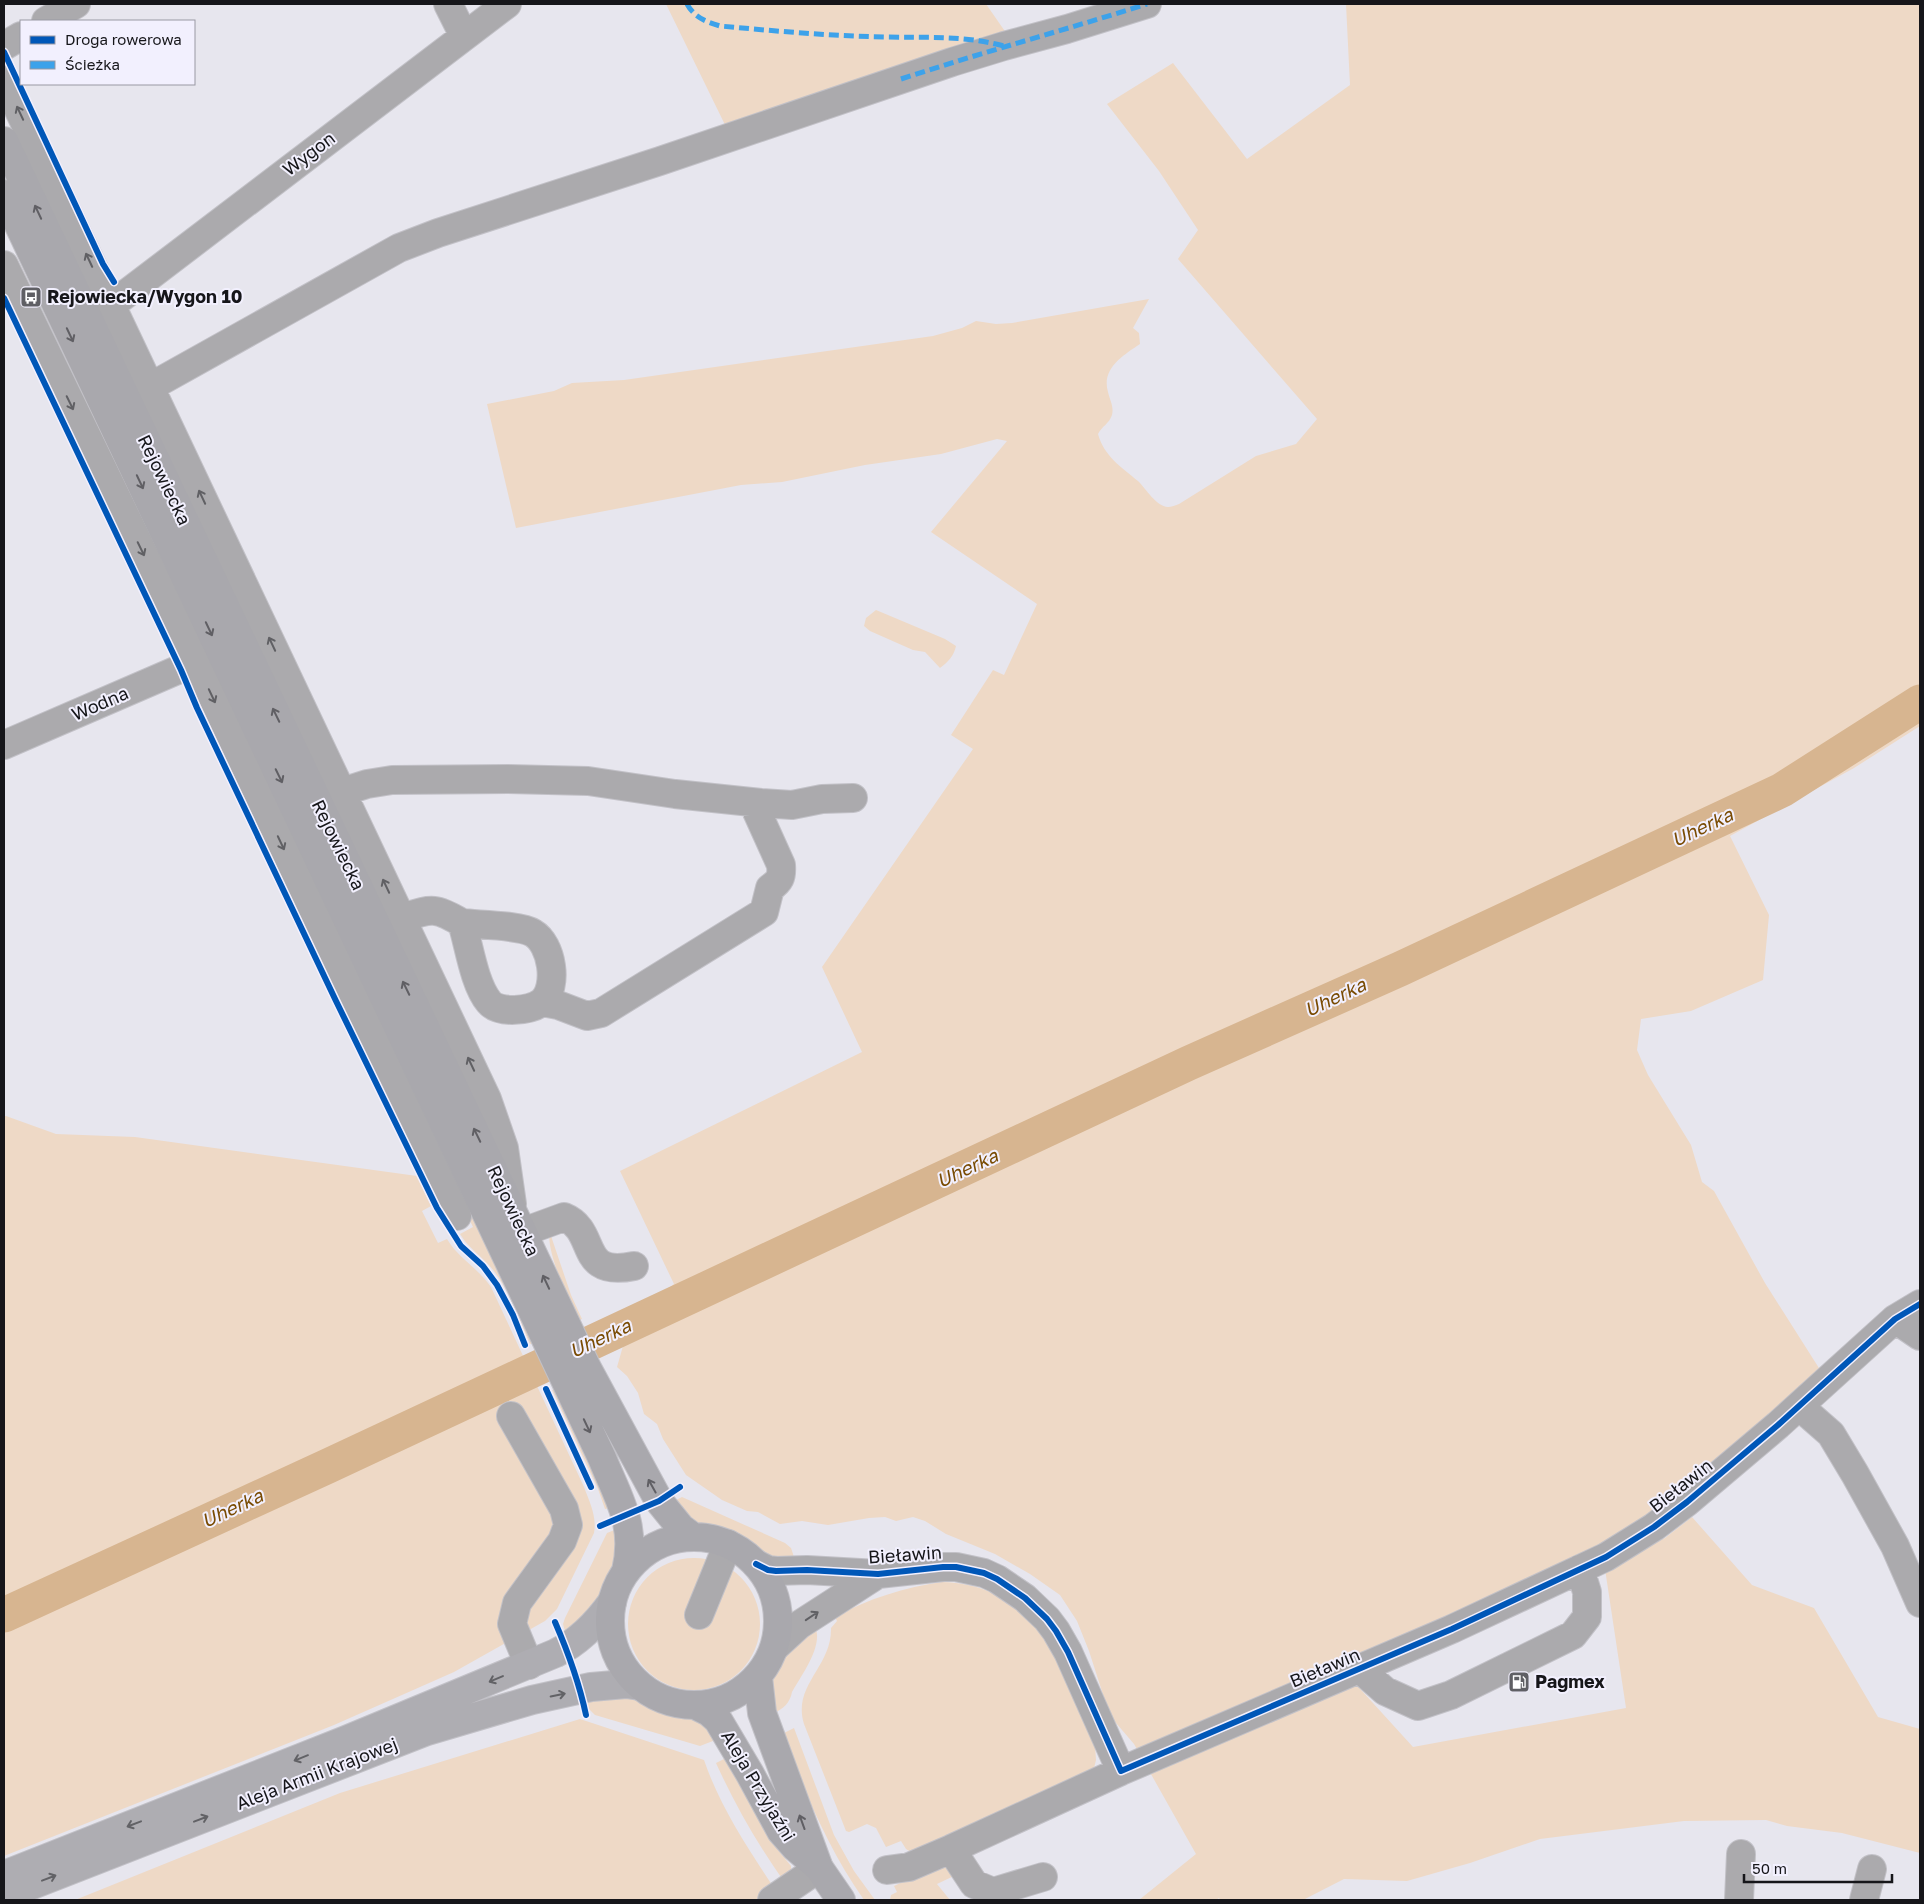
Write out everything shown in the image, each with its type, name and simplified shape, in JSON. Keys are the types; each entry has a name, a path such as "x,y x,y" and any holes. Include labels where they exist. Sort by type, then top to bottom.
{"highway":[{"name":"Rejowiecka","path":"4,141 518,1221 556,1332"},
{"name":"Rejowiecka","path":"4,194 371,968 577,1375 659,1501 681,1528 693,1537"},
{"name":"Rejowiecka","path":"577,1375 602,1458 626,1516 630,1534 630,1550 626,1571"},
{"path":"693,1537 711,1538 728,1544 743,1552 756,1564 767,1578 775,1594 778,1620 775,1647 768,1663 758,1677 730,1698 697,1706 666,1701 640,1686 627,1672 617,1656 611,1639 610,1620 615,1591 626,1571 636,1560 649,1550 663,1543 678,1538 693,1537"},
{"name":"Aleja Przyjaźni","path":"758,1677 762,1713 819,1868"},
{"name":"Aleja Przyjaźni","path":"697,1706 714,1716 727,1734 781,1831 795,1847 819,1868 841,1900"}],"main road":[{"name":"Aleja Armii Krajowej","path":"4,1896 351,1750 567,1648 602,1616 612,1602"},
{"name":"Aleja Armii Krajowej","path":"4,1875 351,1750 427,1731 532,1700 592,1687 626,1684 640,1686"}],"street":[{"path":"48,20 76,4"},
{"path":"448,4 464,36"},
{"name":"Wygon","path":"110,304 122,297 507,4"},
{"path":"150,387 399,248 438,233 660,161 970,56 1147,4"},
{"path":"4,46 20,37"},
{"path":"4,79 487,1099 504,1148 518,1221 564,1217 574,1221 581,1230 594,1259 602,1265 621,1268 634,1266"},
{"path":"4,265 196,662 457,1216"},
{"name":"Wodna","path":"4,745 196,662"},
{"path":"342,792 368,784 392,780 508,779 588,781 753,802 792,805 822,799 853,798"},
{"path":"462,923 474,970 489,1003 508,1011 527,1008 542,1002 558,1005 587,1016 601,1013 764,912 770,888 779,882 782,874 781,864 753,802"},
{"path":"401,918 431,910 442,911 462,923 514,928 533,933 543,943 550,960 552,976 549,991 542,1002"},
{"path":"346,982 371,968"},
{"name":"Bieławin","path":"887,1870 909,1867 951,1850 1121,1771 1460,1625 1606,1557 1654,1527 1687,1502 1799,1406 1895,1320 1920,1304"},
{"path":"1895,1320 1920,1336"},
{"path":"1799,1406 1831,1434 1895,1546 1920,1603"},
{"path":"511,1416 564,1510 568,1526 562,1541 517,1603 512,1624 529,1665"},
{"path":"699,1614 728,1544"},
{"name":"Bieławin","path":"756,1564 768,1570 776,1571 807,1570 878,1574 943,1566 969,1569 997,1579 1025,1598 1056,1630 1068,1652 1121,1771"},
{"path":"1360,1669 1385,1692 1418,1706 1451,1695 1573,1635 1586,1617 1587,1592 1580,1569"},
{"name":"Bieławin","path":"775,1647 799,1625 878,1574"},
{"path":"951,1850 974,1884 993,1892 1028,1887"},
{"path":"1739,1900 1741,1854"},
{"path":"772,1900 819,1868"},
{"path":"1864,1900 1872,1869"}],"shaded area":[{"path":"666,4 986,4 1011,40 729,133"},
{"path":"1346,4 1920,4 1920,726 1854,768 1730,836 1769,915 1763,980 1691,1011 1641,1019 1637,1050 1648,1075 1691,1145 1702,1182 1714,1191 1765,1283 1824,1376 1672,1506 1352,1680 1413,1747 1626,1708 1605,1569 1665,1538 1692,1517 1752,1585 1814,1608 1878,1717 1920,1729 1920,1853 1842,1833 1787,1826 1766,1820 1684,1821 1540,1839 1470,1863 1407,1881 1344,1879 1303,1900 1220,1900 1219,1898 1216,1900 1139,1900 1196,1854 1134,1744 1110,1716 1077,1621 1060,1595 1030,1574 995,1554 946,1534 925,1521 913,1517 896,1521 885,1517 869,1518 828,1525 802,1521 780,1524 758,1512 747,1511 722,1500 686,1475 663,1439 657,1424 644,1414 638,1393 627,1376 617,1367 631,1318 674,1284 620,1171 862,1052 822,967 973,749 951,735 993,670 1004,675 1037,604 931,532 1007,441 997,439 941,454 865,465 782,482 741,485 516,528 487,404 554,391 572,383 624,380 933,336 962,328 976,321 996,324 1012,323 1149,299 1133,328 1139,333 1140,344 1115,363 1108,376 1107,383 1112,415 1098,434 1104,449 1109,455 1119,466 1138,481 1159,504 1168,507 1179,504 1256,456 1296,444 1317,419 1178,259 1198,230 1159,171 1107,104 1173,63 1247,159 1350,85"},
{"path":"876,610 945,639 956,646 952,656 940,668 925,652 913,650 870,631 864,626 866,618"},
{"path":"364,989 534,1343 530,1344 510,1297 500,1279 460,1234 473,1227 362,994"},
{"path":"4,1116 56,1134 135,1137 417,1176 431,1206 422,1211 438,1243 447,1239 491,1287 591,1504 595,1521 594,1533 557,1609 545,1621 454,1672 334,1725 4,1856"},
{"path":"550,1233 571,1295 582,1319 577,1321 554,1263 549,1240"},
{"path":"557,1388 612,1508 605,1509 598,1489 552,1390"},
{"path":"682,1497 785,1543 791,1548 795,1560 773,1557 730,1532 704,1527 692,1521 672,1502"},
{"path":"617,1529 619,1546 614,1571 596,1610 566,1635 563,1624 565,1618 607,1533"},
{"path":"694,1558 707,1559 719,1563 741,1577 755,1599 759,1611 759,1637 755,1649 741,1671 719,1685 707,1689 694,1690 681,1689 669,1685 647,1671 633,1649 629,1637 628,1624 629,1611 633,1599 647,1577 669,1563 681,1559"},
{"path":"942,1582 975,1587 1003,1598 1025,1615 1043,1637 1058,1662 1095,1746 1096,1760 1093,1772 911,1852 906,1849 901,1841 886,1847 876,1828 867,1824 849,1832 846,1831 804,1724 803,1698 826,1654 830,1642 831,1628 837,1621 835,1617 887,1595"},
{"path":"815,1627 817,1634 816,1642 806,1669 788,1702 774,1713 771,1689 778,1668 789,1653"},
{"path":"626,1698 637,1700 660,1713 696,1720 718,1739 700,1746 595,1715 589,1709 587,1701"},
{"path":"580,1719 704,1760 719,1797 729,1815 749,1850 782,1900 75,1900 340,1793"},
{"path":"794,1728 834,1835 854,1871 875,1900 864,1900 839,1860 818,1820 782,1734"},
{"path":"728,1757 778,1850 791,1866 791,1871 785,1883 748,1824 716,1763"},
{"path":"941,1864 954,1868 958,1874 937,1884 950,1900 890,1900 891,1895 897,1892 894,1886"}],"waterway":[{"name":"Uherka","path":"4,1615 328,1466 1189,1063 1400,969 1782,790 1920,702"}],"marked path":[{"path":"687,4 701,18 720,26 845,36 946,38 989,42 1004,46"},
{"path":"901,79 1147,4"}],"cycle path":[{"path":"4,52 103,264 114,282"},
{"path":"4,298 336,1001 437,1208 461,1246 483,1266 497,1285 513,1315 525,1345"},
{"path":"756,1564 768,1570 776,1571 807,1570 878,1574 956,1567 984,1573 997,1579 1025,1598 1047,1619 1056,1631 1068,1652 1121,1771 1452,1629 1606,1557 1654,1527 1687,1502 1778,1425 1895,1319 1920,1304"},
{"path":"546,1389 591,1487"},
{"path":"600,1526 659,1501 680,1487"},
{"path":"555,1622 573,1667 586,1715"}],"place":[{"name":"Rejowiecka/Wygon 10","path":"31,297"},
{"name":"Pagmex","path":"1519,1682"}]}
